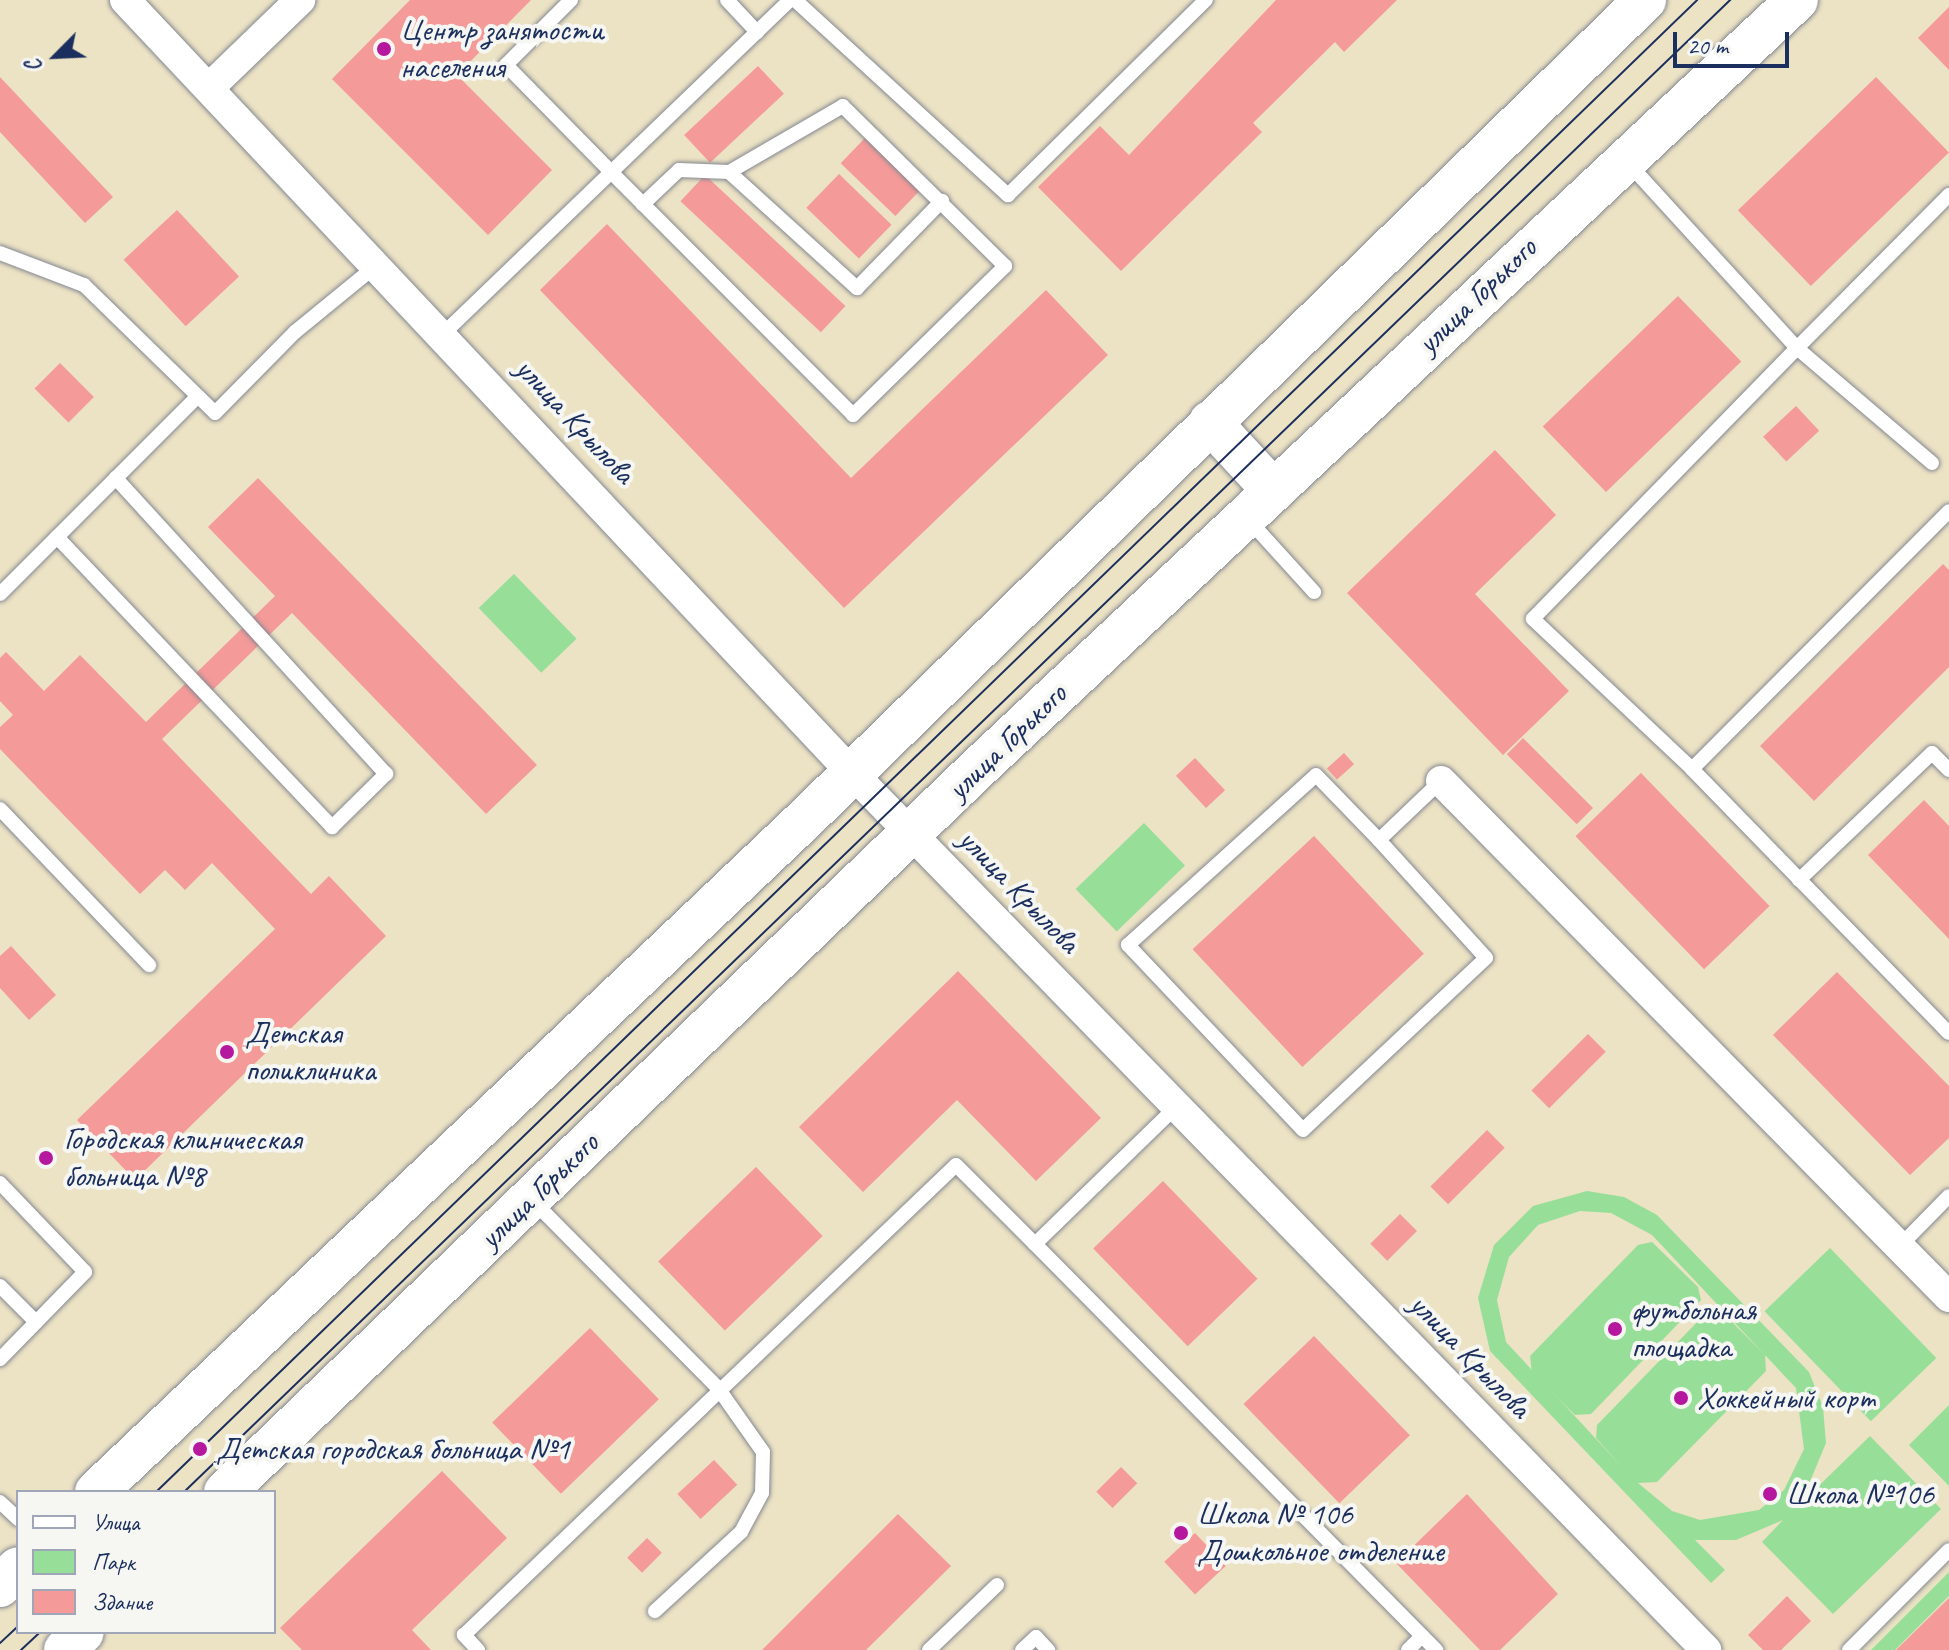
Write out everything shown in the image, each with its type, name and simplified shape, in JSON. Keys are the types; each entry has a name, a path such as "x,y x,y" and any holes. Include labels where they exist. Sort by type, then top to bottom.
{"main road":[{"name":"улица Горького","path":"227,1490 911,833 1623,157 1797,0"},
{"path":"98,1490 851,772 1210,422 1627,6"},
{"path":"1210,422 1259,503"},
{"path":"0,1586 16,1570"},
{"path":"65,1650 81,1634"}],"street":[{"name":"улица Крылова","path":"125,0 444,333 851,772 1706,1650"},
{"path":"209,88 300,0"},
{"path":"1441,781 1949,1297"}],"lane":[{"path":"571,0 506,65 611,172 853,415 1005,266 843,106 729,172 679,170 643,204"},
{"path":"727,0 757,32"},
{"path":"444,333 793,0 1008,195 1206,0"},
{"path":"1623,157 1797,348 1932,463"},
{"path":"729,172 857,288 942,201"},
{"path":"1949,195 1533,619 1692,769 1949,1033"},
{"path":"0,253 84,285 215,413 295,332 378,264"},
{"path":"0,594 197,397"},
{"path":"57,537 332,827 386,774 116,478"},
{"path":"1259,503 1314,592"},
{"path":"1692,769 1948,513"},
{"path":"1799,880 1932,753 1949,770"},
{"path":"1316,775 1379,840 1486,958 1303,1130 1128,945 1316,775"},
{"path":"1379,840 1441,781"},
{"path":"1,811 149,965"},
{"path":"1035,1244 1177,1106"},
{"path":"478,1650 464,1635 718,1388 956,1165 1436,1650"},
{"path":"0,1183 85,1272 0,1359"},
{"path":"1899,1247 1949,1196"},
{"path":"531,1199 718,1388 763,1452 762,1493 741,1532 655,1611"},
{"path":"0,1286 36,1322"},
{"path":"0,1502 16,1517"},
{"path":"1849,1650 1949,1550"},
{"path":"929,1650 997,1585"},
{"path":"1408,1650 1422,1636"},
{"path":"1022,1650 1036,1637 1048,1650"}],"green space":[{"path":"514,574 577,639 541,673 479,608"},
{"path":"1144,823 1185,865 1117,931 1076,889"},
{"path":"1587,1191 1624,1197 1657,1215 1809,1372 1823,1407 1826,1443 1801,1503 1870,1436 1941,1509 1833,1614 1762,1542 1783,1520 1736,1540 1695,1540 1725,1570 1711,1583 1490,1351 1478,1298 1494,1245 1533,1206","holes":["1580,1211 1611,1213 1652,1235 1764,1354 1722,1312 1705,1314 1597,1425 1596,1438 1623,1468 1506,1342 1497,1300 1509,1257 1538,1225","1765,1355 1796,1388 1804,1449 1784,1490 1759,1510 1700,1520 1672,1511 1638,1483 1657,1482 1766,1371"]},
{"name":"футбольная площадка","path":"1652,1242 1698,1287 1701,1300 1591,1414 1575,1415 1532,1373 1530,1356 1638,1245"},
{"path":"1830,1248 1936,1358 1871,1421 1765,1311"},
{"path":"1949,1405 1949,1486 1909,1445"},
{"path":"1949,1572 1949,1596 1895,1650 1871,1650"}],"building":[{"path":"410,0 531,0 457,75 552,170 488,235 332,79"},
{"path":"1276,0 1397,0 1344,52 1335,42 1253,123 1262,132 1121,271 1038,187 1100,126 1129,155"},
{"path":"1949,7 1949,70 1918,38"},
{"path":"758,66 784,94 710,163 684,135"},
{"path":"0,77 113,197 85,223 0,132"},
{"path":"1876,77 1949,153 1811,286 1738,210"},
{"path":"865,138 920,191 895,216 841,163"},
{"path":"839,174 892,225 859,259 806,208"},
{"path":"705,175 845,306 821,332 680,201"},
{"path":"177,210 239,277 186,326 124,260"},
{"path":"607,224 851,478 1046,290 1108,355 844,608 540,290"},
{"path":"1678,296 1741,361 1606,492 1543,427"},
{"path":"60,363 94,397 68,422 35,388"},
{"path":"1796,406 1819,431 1786,462 1763,437"},
{"path":"1495,450 1556,515 1475,594 1569,691 1503,755 1347,593"},
{"path":"258,478 537,765 486,814 292,613 162,739 311,894 329,876 386,936 135,1180 77,1120 275,929 212,863 185,890 165,870 140,894 0,749 0,727 13,715 0,701 0,658 6,652 44,691 80,655 146,722 275,596 208,527"},
{"path":"1943,564 1949,570 1949,667 1814,801 1760,746"},
{"path":"1523,738 1593,808 1577,824 1507,754"},
{"path":"1344,753 1354,764 1337,780 1327,768"},
{"path":"1195,758 1225,790 1206,808 1176,776"},
{"path":"1641,773 1770,906 1704,969 1576,836"},
{"path":"1924,800 1949,826 1949,939 1868,855"},
{"path":"1314,836 1424,954 1302,1067 1193,949"},
{"path":"11,946 56,995 29,1020 0,988 0,956"},
{"path":"958,971 1101,1118 1036,1181 957,1100 863,1192 799,1127"},
{"path":"1837,972 1949,1086 1949,1138 1910,1175 1773,1035"},
{"path":"1588,1034 1606,1052 1549,1108 1531,1091"},
{"path":"1487,1130 1505,1148 1448,1204 1430,1187"},
{"path":"756,1167 823,1236 725,1331 658,1261"},
{"path":"1163,1181 1257,1279 1188,1346 1093,1248"},
{"path":"1400,1214 1417,1231 1387,1261 1370,1244"},
{"path":"590,1328 659,1399 561,1494 492,1422"},
{"path":"1314,1336 1410,1435 1339,1503 1244,1404"},
{"path":"714,1460 737,1485 701,1519 677,1494"},
{"path":"1121,1467 1137,1483 1113,1508 1096,1492"},
{"path":"442,1471 507,1538 412,1630 431,1650 302,1650 280,1628"},
{"path":"1467,1494 1558,1594 1500,1650 1480,1650 1396,1563"},
{"path":"898,1514 951,1566 866,1650 762,1650"},
{"path":"1195,1533 1226,1566 1195,1595 1164,1562"},
{"path":"647,1538 662,1553 642,1573 627,1558"},
{"path":"1787,1596 1811,1621 1781,1650 1763,1650 1748,1635"},
{"path":"1949,1598 1949,1650 1896,1650"}],"tram line":[{"path":"158,1490 1697,0"},
{"path":"186,1490 1730,0"},
{"path":"0,1643 16,1628"},
{"path":"21,1650 38,1634"}],"place":[{"name":"Центр занятости населения","path":"384,49"},
{"name":"Детская поликлиника","path":"227,1052"},
{"name":"Городская клиническая больница №8","path":"46,1158"},
{"name":"футбольная площадка","path":"1615,1329"},
{"name":"Хоккейный корт","path":"1681,1398"},
{"name":"Детская городская больница №1","path":"200,1449"},
{"name":"Школа №106","path":"1770,1494"},
{"name":"Школа № 106 Дошкольное отделение","path":"1181,1533"}]}
